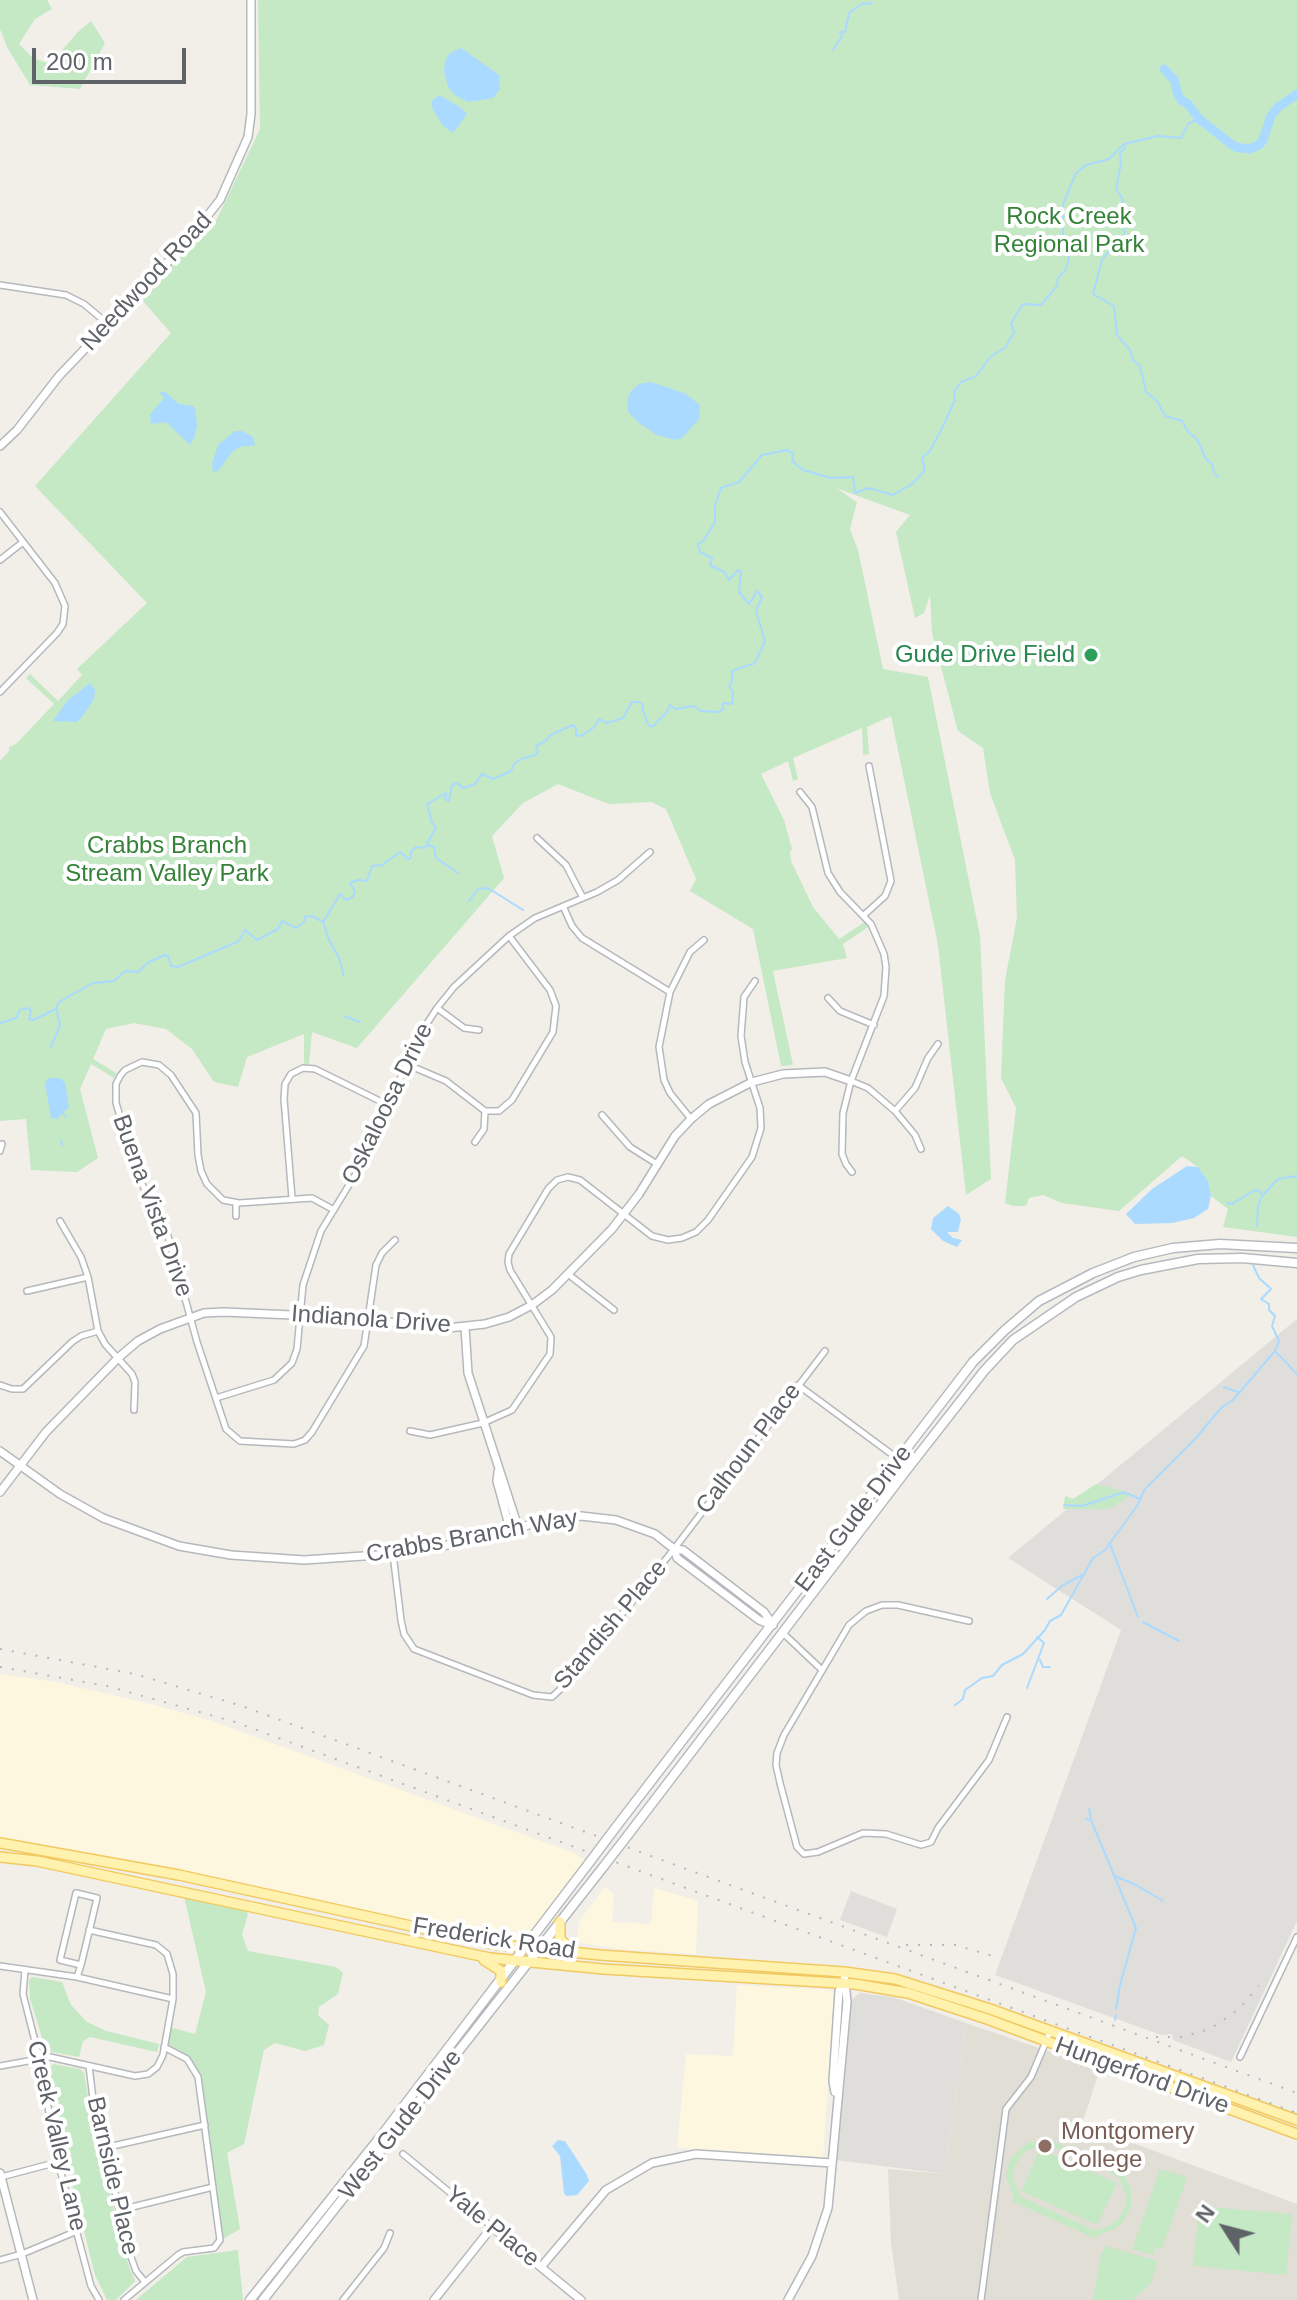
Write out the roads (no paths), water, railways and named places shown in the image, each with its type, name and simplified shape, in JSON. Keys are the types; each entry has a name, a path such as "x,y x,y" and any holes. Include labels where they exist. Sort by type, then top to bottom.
{"main road":[{"name":"East Gude Drive","path":"516,1961 973,1362 1005,1330 1039,1301 1121,1261 1207,1244 1297,1248"},
{"name":"East Gude Drive","path":"539,1949 784,1634 909,1467 984,1371 1013,1340 1069,1301 1126,1274 1198,1259 1242,1258 1297,1263"},
{"path":"1121,1261 1126,1274"},
{"name":"Frederick Road","path":"0,1843 179,1875 454,1936 526,1948 844,1972 921,1985 989,2014"},
{"name":"Frederick Road","path":"0,1857 67,1867 516,1961 611,1970 844,1983 908,1993 989,2014"},
{"path":"560,1922 560,1939 573,1952"},
{"name":"West Gude Drive","path":"263,2300 539,1949"},
{"path":"470,1953 499,1970 501,1982"},
{"name":"West Gude Drive","path":"250,2300 516,1961"},
{"name":"Hungerford Drive","path":"989,2014 1225,2101 1297,2134"},
{"name":"Hungerford Drive","path":"1225,2101 1297,2120"}],"street":[{"name":"Needwood Road","path":"0,446 17,430 59,376 206,220 220,200 248,137 251,114 251,0"},
{"path":"0,285 66,295 84,304 108,324"},
{"path":"0,512 59,590 65,606 57,633 0,692"},
{"path":"0,560 23,542"},
{"path":"864,915 885,896 891,881 869,766"},
{"path":"800,792 812,807 828,873 840,892 864,915 878,937 886,967 884,996 851,1081 843,1113 841,1144 844,1160 852,1172"},
{"path":"537,838 566,865 583,898"},
{"name":"Oskaloosa Drive","path":"216,1398 274,1380 287,1370 297,1349 309,1260 321,1231 369,1152 417,1039 437,1008 454,987 509,936 535,918 618,880 650,852"},
{"path":"563,906 572,926 582,938 670,992"},
{"path":"406,1064 446,1081 485,1111 499,1111 512,1100 553,1032 556,1006 550,990 509,936"},
{"path":"691,1119 670,1093 660,1066 662,1024 670,992 690,952 704,940"},
{"path":"410,1431 430,1435 483,1423 512,1410 550,1354 551,1337 510,1270 509,1254 548,1189 557,1180 568,1177 580,1180 652,1236 668,1240 682,1238 696,1232 708,1220 758,1146 762,1118 741,1036 744,997 755,981"},
{"path":"828,998 840,1011 874,1025"},
{"path":"437,1008 464,1028 479,1030"},
{"path":"895,1111 915,1088 938,1044"},
{"name":"Buena Vista Drive","path":"236,1203 223,1200 207,1184 198,1155 196,1113 171,1075 151,1063 142,1062 125,1070 116,1084 116,1103 138,1176 168,1236 226,1429 240,1441 294,1444 305,1440 364,1346 368,1320"},
{"path":"292,1198 284,1099 288,1077 295,1071 311,1068 390,1106"},
{"name":"Indianola Drive","path":"0,1492 46,1432 118,1358 138,1341 191,1317 204,1313 234,1312 465,1327 509,1317 532,1305 568,1274 623,1216 675,1136 691,1119 728,1092 752,1082 803,1072 825,1072 851,1081 868,1088 895,1111 915,1135 921,1149"},
{"path":"475,1142 484,1129 485,1111"},
{"path":"602,1115 630,1147 657,1164"},
{"path":"0,1145 0,1151"},
{"path":"236,1216 236,1203 292,1198 312,1198 334,1210"},
{"path":"60,1221 81,1257 88,1277 98,1331 135,1382 134,1410"},
{"path":"368,1320 376,1265 382,1253 395,1240"},
{"path":"568,1274 614,1310"},
{"path":"27,1291 88,1277"},
{"path":"465,1327 468,1373 498,1472 503,1477 514,1528"},
{"path":"0,1385 23,1389 72,1342 98,1331"},
{"name":"Calhoun Place","path":"674,1549 825,1351"},
{"path":"798,1385 909,1467"},
{"name":"Crabbs Branch Way","path":"0,1451 60,1494 103,1518 179,1546 231,1555 280,1559 349,1558 454,1544 556,1518 599,1517 632,1524 655,1534 674,1549 683,1550 764,1612 784,1634"},
{"name":"Standish Place","path":"393,1554 401,1620 414,1649 533,1695 552,1697 566,1684 674,1549"},
{"path":"969,1621 898,1605 870,1609 849,1625 784,1735 776,1757 797,1847 804,1854 818,1852 863,1833 886,1834 921,1845 931,1842 989,1760 1007,1717"},
{"path":"784,1634 822,1670"},
{"path":"77,1977 81,1965 97,1898 76,1893 60,1960 81,1965"},
{"path":"0,2066 39,2057 58,2058 135,2076 148,2074 157,2067 173,1999 167,1954 161,1947 89,1930"},
{"path":"1240,2057 1297,1937"},
{"path":"0,1966 77,1977 173,1999"},
{"name":"Creek Valley Lane","path":"25,1970 23,1994 39,2057 58,2162 91,2286 99,2300"},
{"path":"788,2300 822,2229 828,2208 837,2098 833,2081 839,1991 844,1983 844,1972"},
{"path":"981,2300 1004,2117 1010,2102 1031,2077 1048,2036"},
{"path":"124,2300 183,2252 217,2246 220,2237 196,2071 181,2054 164,2047"},
{"name":"Barnside Place","path":"89,2066 94,2107 134,2268 145,2282"},
{"path":"104,2148 205,2125"},
{"name":"Yale Place","path":"403,2154 581,2300"},
{"path":"541,2267 606,2190 652,2163 696,2154 832,2163"},
{"path":"33,2300 0,2175 58,2162"},
{"path":"120,2210 213,2187"},
{"path":"434,2300 492,2227"},
{"path":"0,2260 77,2231"},
{"path":"344,2300 384,2248 390,2233"}],"water":[{"path":"461,48 499,75 500,89 493,98 468,102 448,87 445,61 450,53"},
{"path":"439,95 467,114 453,133 443,126 433,110 431,102"},
{"path":"651,382 684,393 700,405 699,419 682,438 675,440 657,435 628,412 627,401 631,391 639,384"},
{"path":"164,391 179,404 195,409 197,425 190,445 166,422 151,424 150,415 164,398 160,393"},
{"path":"235,431 253,437 255,445 233,451 218,471 213,472 212,464 218,445"},
{"path":"90,683 95,690 94,699 82,717 77,722 53,721 68,700"},
{"path":"49,1078 60,1078 65,1083 69,1107 57,1119 51,1118 45,1083"},
{"path":"1187,1166 1198,1167 1208,1181 1211,1196 1208,1209 1194,1218 1172,1223 1135,1224 1126,1214 1152,1189"},
{"path":"948,1206 961,1219 958,1232 947,1232 953,1238 962,1240 957,1247 943,1241 931,1229 933,1218"},
{"path":"558,2140 565,2141 587,2175 589,2181 577,2195 566,2196 564,2193 560,2156 552,2146"}],"waterway":[{"path":"833,50 842,36 840,32 845,32 849,13 862,4 872,3"},
{"path":"1164,69 1175,81 1181,100 1199,119 1235,147 1249,149 1259,145 1271,116 1297,94"},
{"path":"0,1023 16,1018 20,1010 28,1008 31,1010 29,1019 33,1020 56,1009 59,1002 93,983 114,981 125,971 138,972 149,962 165,955 171,966 178,967 239,941 245,930 257,940 278,929 282,921 296,928 305,917 312,916 323,922 340,894 346,900 353,897 355,892 350,883 367,881 372,866 382,865 400,852 411,858 411,852 416,847 425,848 436,827 427,804 446,793 445,799 449,801 452,785 457,783 463,788 475,784 482,774 493,779 511,771 521,759 535,755 538,752 536,746 550,735 573,725 576,735 581,736 593,728 599,719 607,723 623,718 632,702 643,705 649,726 653,726 670,705 675,709 694,706 701,711 719,712 723,709 723,703 732,704 733,692 729,686 732,671 755,663 765,641 756,611 762,597 757,591 749,604 739,592 741,571 738,570 729,580 724,572 710,565 712,558 700,552 698,544 715,522 715,505 721,488 739,482 762,455 787,450 793,453 792,461 803,470 831,478 853,477 855,493 869,488 893,495 912,484 925,470 922,458 930,451 943,426 955,400 954,392 961,382 976,376 991,356 1005,348 1014,332 1011,323 1023,304 1041,305 1065,271 1069,259 1063,237 1063,204 1076,173 1086,165 1109,159 1124,144 1158,136 1181,138 1188,124 1199,119"},
{"path":"1124,144 1116,189 1123,200 1121,210 1125,237 1102,260 1093,294 1114,306 1117,335 1140,366 1146,392 1157,401 1165,416 1182,421 1188,432 1197,439 1218,477"},
{"path":"427,845 434,847 436,858 458,873"},
{"path":"469,901 478,889 488,888 523,910"},
{"path":"323,922 344,976"},
{"path":"51,1047 60,1025 57,1011"},
{"path":"344,1016 360,1022"},
{"path":"63,1113 66,1117"},
{"path":"61,1140 62,1145"},
{"path":"1257,1226 1262,1196 1278,1179 1297,1176"},
{"path":"1227,1203 1232,1204 1255,1190 1260,1191 1262,1196"},
{"path":"955,1705 963,1699 965,1690 982,1678 993,1676 1002,1665 1023,1654 1050,1621 1061,1615 1093,1558 1105,1550 1137,1506 1145,1489 1221,1408 1233,1400 1275,1351 1279,1341 1272,1326 1275,1316 1269,1310 1269,1304 1261,1299 1271,1289 1259,1278 1253,1265"},
{"path":"1276,1352 1297,1374"},
{"path":"1224,1387 1238,1392"},
{"path":"1064,1505 1082,1506 1124,1492 1140,1499"},
{"path":"1110,1544 1138,1617"},
{"path":"1047,1599 1063,1585 1082,1575"},
{"path":"1143,1622 1179,1641"},
{"path":"1027,1688 1044,1643 1037,1637"},
{"path":"1040,1660 1043,1667 1050,1667"},
{"path":"1089,1809 1091,1819"},
{"path":"1086,1819 1091,1820 1136,1928 1116,2009"},
{"path":"1115,1876 1163,1901"},
{"path":"1115,2020 1116,2015"}],"railway":[{"path":"0,1649 135,1674 242,1706 1297,2093"},
{"path":"0,1667 107,1686 235,1722 1297,2113"},
{"path":"906,1945 955,1945 993,1956"},
{"path":"1156,2037 1182,2037 1210,2029 1238,2010 1259,1986"}],"place":[{"name":"Gude Drive Field","path":"1091,655"},
{"name":"Montgomery College","path":"1045,2146"}],"park label":[{"name":"Rock Creek Regional Park","path":"1069,231"},
{"name":"Crabbs Branch Stream Valley Park","path":"167,860"}]}
